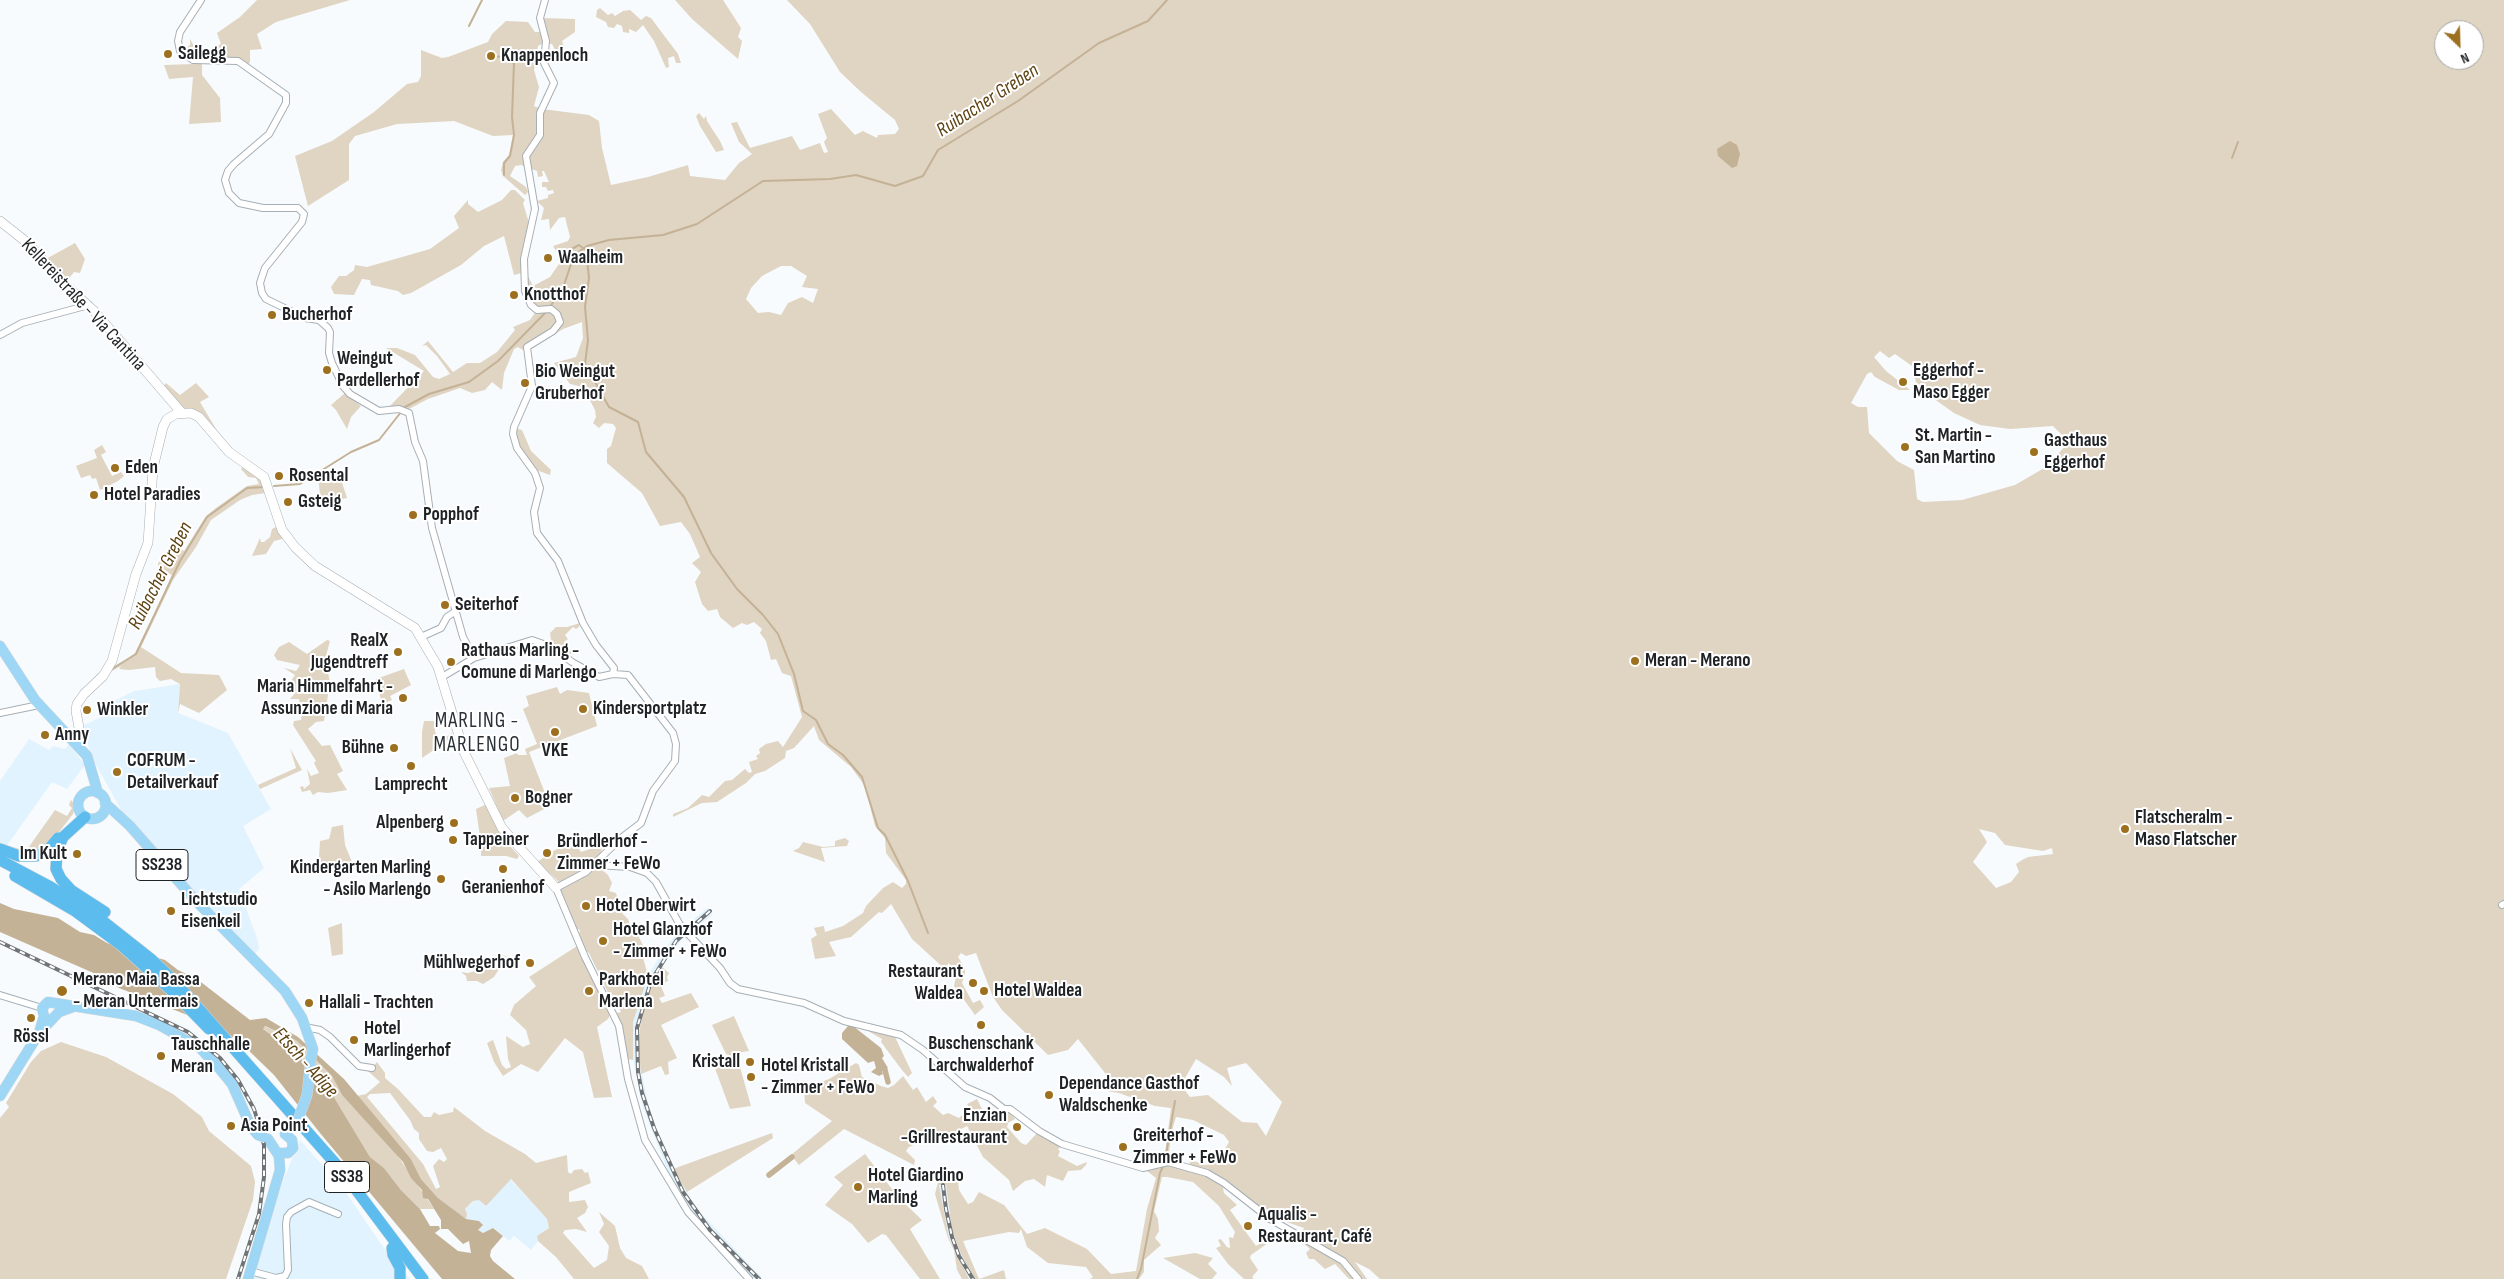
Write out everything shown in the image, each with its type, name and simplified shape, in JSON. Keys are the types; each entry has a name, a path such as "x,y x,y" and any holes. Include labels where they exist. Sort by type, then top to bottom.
{"highway":[{"path":"0,850 25,857 42,854 82,814"},
{"path":"82,814 63,837 57,851 56,869 60,879 71,890 114,918 151,959"},
{"name":"SS38","path":"0,860 49,886 112,927 151,959 201,1009 354,1186 423,1279"},
{"name":"SS38","path":"0,868 24,880 75,911 121,945 172,990 243,1067 346,1186 415,1279"},
{"path":"392,1248 393,1256 400,1268 400,1279"}],"main road":[{"name":"SS238","path":"0,646 39,705 87,756 98,793 105,803 130,826 165,868 200,905 286,991 298,1010 309,1041 311,1058 307,1095 280,1139"},
{"path":"92,772 85,792 79,799 82,814 92,818 100,816 119,817"},
{"path":"85,792 98,793"},
{"path":"100,816 104,810 105,803"},
{"path":"0,1096 50,1012 73,1007 136,1016 182,1036 200,1048 232,1084 251,1128 280,1139 280,1170 249,1275"}],"street":[{"path":"201,0 180,32 178,41 180,52 193,60 238,61 286,95 285,106 269,134 234,164 228,171 225,180 229,193 239,203 263,208 298,208 304,214 302,222 265,268 260,283 264,296 296,314 319,320 328,328 330,357 343,386 350,394 379,411 401,410 409,413 413,436 423,461 432,528 464,637 474,658"},
{"path":"545,0 540,18 546,42 544,63 554,83 540,113 540,135 526,156 535,209 524,259 525,291 531,305 537,310 552,309 557,314 560,322 553,331 527,347 532,386 514,427 513,434 517,448 535,474 540,488 534,512 537,533 558,561 596,645 614,668 613,674"},
{"name":"Kellereistraße - Via Cantina","path":"0,221 29,244 62,282 89,305 164,392 178,413"},
{"path":"0,335 22,323 89,305"},
{"path":"78,745 81,734 76,711 79,698 103,676 112,661 136,574 148,542 150,496 158,440 167,419 178,413 197,415 229,452 264,477 282,530 294,548 315,566 407,621 421,637 442,677 464,752 502,828 556,888 585,957 619,1026 628,1079 645,1140 692,1218 749,1279"},
{"path":"421,637 441,628 447,617 456,611"},
{"path":"442,677 474,658 532,640 552,647 572,662 599,677 613,674 628,675 667,724 676,744 675,761 654,791 641,823 620,839 596,865 575,879 556,888"},
{"path":"0,713 39,705"},
{"path":"596,865 630,867 647,873 656,882 680,925 720,968 730,983 738,989 804,1003 844,1021 900,1035 923,1050 965,1087 990,1098 1004,1109 1010,1109 1039,1131 1062,1144 1143,1168 1168,1162 1207,1173 1224,1183 1270,1219 1343,1261 1358,1279"},
{"path":"0,995 50,1012"},
{"path":"305,1027 320,1030 330,1037 359,1066 372,1068"},
{"path":"249,1275 276,1278 285,1276 288,1270 286,1224 287,1217 291,1212 309,1202 338,1214"}],"shaded area":[{"path":"257,0 350,0 276,22 257,34 262,49 250,50 250,62 247,67 241,63 202,61 202,75 220,98 221,122 189,124 193,77 169,79 164,65 194,64 193,60 179,48 185,49 190,45 190,39 197,51 206,51 221,44 217,33 240,17"},
{"path":"675,0 723,0 741,28 738,37 742,41 738,59 692,19"},
{"path":"787,0 2504,0 2504,1279 1380,1279 1369,1269 1355,1262 1367,1279 1361,1279 1356,1273 1301,1234 1304,1228 1272,1217 1222,1182 1224,1193 1237,1205 1230,1210 1256,1246 1266,1240 1268,1243 1251,1255 1250,1258 1258,1270 1252,1277 1254,1279 1244,1279 1228,1264 1216,1248 1221,1246 1218,1240 1221,1239 1230,1248 1229,1237 1233,1238 1235,1232 1219,1206 1193,1182 1162,1177 1154,1211 1158,1219 1159,1231 1155,1238 1161,1245 1144,1260 1144,1272 1139,1279 1090,1279 1093,1277 1086,1267 1048,1263 1027,1247 1021,1229 1019,1233 1009,1232 963,1241 979,1279 975,1279 960,1252 952,1230 946,1185 939,1185 949,1238 969,1279 962,1279 957,1270 954,1250 948,1238 935,1194 938,1182 928,1173 958,1182 959,1190 968,1204 973,1202 979,1192 1004,1205 1027,1234 1045,1228 1087,1249 1111,1274 1136,1271 1147,1209 1156,1178 1143,1168 1164,1161 1171,1108 1155,1106 1119,1093 1107,1091 1113,1083 1078,1039 1068,1050 1048,1055 1002,1010 993,997 976,953 966,956 961,953 958,957 965,968 962,983 973,1003 980,1000 984,1007 975,1015 954,986 957,971 948,963 947,971 912,939 891,904 851,937 829,942 836,956 815,959 811,939 817,935 814,928 824,926 825,932 843,926 863,913 866,906 883,888 893,882 902,888 906,884 906,880 886,853 885,838 875,826 865,786 851,767 819,740 814,726 794,748 786,751 785,758 765,771 755,774 746,783 717,802 702,803 673,817 673,814 688,808 702,795 709,797 725,781 732,780 745,769 749,773 752,772 749,762 758,759 756,756 760,753 759,749 766,744 778,741 783,747 802,717 791,676 782,673 776,659 771,660 766,641 760,633 762,629 754,622 747,625 742,623 733,628 720,617 717,609 708,611 702,604 695,582 701,572 692,563 700,557 690,534 681,522 660,526 642,493 607,463 607,449 611,446 616,428 613,424 604,423 599,428 593,423 596,417 595,410 583,387 570,384 554,363 576,357 583,338 582,322 563,329 526,352 518,347 514,349 504,373 502,390 492,382 485,390 472,393 460,388 428,399 407,410 404,408 385,411 424,371 386,348 397,348 415,355 433,377 439,379 450,374 426,345 422,346 428,341 453,372 467,363 480,363 497,352 515,330 513,327 530,320 537,310 525,291 525,272 514,275 504,236 484,246 461,265 411,293 403,295 398,291 371,285 370,280 362,279 354,295 334,294 331,287 339,276 346,276 354,270 355,265 367,267 430,249 459,228 454,216 468,200 468,204 478,212 502,200 511,190 515,190 525,200 523,203 529,223 524,251 526,272 533,286 550,277 561,261 558,255 563,252 561,248 556,251 553,246 568,241 570,237 565,217 559,218 550,230 549,219 541,220 544,208 537,201 548,198 548,195 554,193 553,190 548,191 546,187 542,187 542,182 549,182 544,171 542,171 543,176 538,177 537,171 521,165 515,166 510,176 526,187 528,192 525,195 503,176 501,170 503,162 509,155 513,135 493,136 454,121 397,124 355,136 349,144 349,180 308,206 295,156 332,141 374,112 407,84 418,82 421,76 421,50 442,58 448,57 488,42 492,34 506,21 528,22 535,32 544,32 540,18 575,19 575,32 562,41 564,48 558,55 552,44 544,43 538,46 534,70 539,87 534,106 542,109 589,115 599,121 602,148 611,185 648,177 688,165 690,176 725,180 739,163 752,154 739,142 731,123 737,122 750,148 792,136 800,150 820,143 824,153 828,152 824,142 827,138 818,114 831,109 855,135 863,131 877,138 878,135 895,134 899,129 895,120 840,72 810,24","holes":["781,266 791,266 807,276 802,287 818,289 813,303 802,297 788,303 781,315 769,312 758,313 746,299 751,288 762,276","1880,351 1889,358 1895,354 1912,366 1916,382 1923,391 1954,413 1980,425 2010,429 2053,426 2069,442 2046,467 2015,485 1962,500 1923,502 1917,499 1914,470 1897,461 1869,433 1867,407 1858,407 1851,403 1867,374 1871,372 1875,377 1899,390 1910,390 1886,371 1874,357","1979,829 1995,833 2005,845 2043,851 2052,848 2053,854 2028,857 2022,860 2016,864 2019,872 2011,882 1996,888 1973,862 1987,842","1196,1059 1224,1077 1232,1086 1227,1068 1246,1063 1282,1102 1266,1136 1257,1123 1242,1122 1208,1095 1190,1097 1181,1085","1176,1117 1193,1120 1224,1135 1229,1142 1217,1163 1206,1165 1190,1160 1189,1167 1171,1160 1173,1156 1169,1152"]},
{"path":"600,8 608,15 612,13 615,16 623,11 630,10 641,20 646,16 651,18 678,54 681,63 676,63 674,56 668,58 669,67 666,68 654,41 643,25 636,32 629,29 629,33 623,32 622,26 617,24 614,28 608,27 606,22 596,17 597,10"},
{"path":"699,113 704,119 706,116 724,150 716,152 700,126 696,116"},
{"path":"75,243 85,259 80,273 74,272 66,282 46,259"},
{"path":"166,383 180,395 196,383 209,397 200,402 219,434 192,409 184,408 174,399 163,387"},
{"path":"345,393 361,406 351,417 347,429 331,405"},
{"path":"514,428 522,430 531,451 551,470 550,475 531,468 517,448"},
{"path":"102,445 106,452 101,455 112,476 121,472 124,476 100,490 96,478 92,479 90,475 81,478 76,466 97,458 94,450"},
{"path":"243,467 260,478 266,493 252,495 240,500 211,520 196,547 173,580 141,647 181,673 219,675 227,690 199,713 180,704 178,713 180,684 171,679 160,681 156,677 155,667 129,670 119,669 121,666 103,676 108,669 135,653 172,575 158,568 158,563 177,546 184,551 206,516 216,508 247,486 259,484 256,478 248,477 241,469"},
{"path":"338,470 347,498 321,503 318,477"},
{"path":"280,525 286,538 274,541 266,554 252,556 260,538 261,542 264,542 270,537 272,529"},
{"path":"580,623 579,627 576,629 573,627 565,635 568,639 564,642 572,653 568,656 556,648 551,640 550,633 556,627 567,627"},
{"path":"327,640 330,641 325,659 330,682 324,721 316,722 308,729 322,746 330,745 343,771 337,774 347,790 328,793 318,792 313,795 310,790 302,792 300,787 303,786 304,789 310,784 307,769 311,776 319,773 314,763 316,761 293,725 294,721 301,720 303,708 300,708 299,699 290,699 296,692 288,689 282,693 295,675 284,668 296,671 300,665 277,660 274,655 279,647 289,642 307,654"},
{"path":"404,669 411,685 390,696 392,700 382,704 376,679"},
{"path":"180,684 178,713 228,733 271,809 243,826 264,868 239,889 258,941 259,949 254,955 124,820 121,810 90,754 84,725 108,714 112,702 134,691"},
{"path":"557,687 560,694 567,690 589,693 597,726 529,752 550,806 527,818 519,810 503,821 489,788 510,786 504,758 517,753 518,755 527,755 525,749 537,744 523,709 529,706 526,696"},
{"path":"424,721 435,721 435,732 441,740 452,733 453,737 422,758 422,732"},
{"path":"29,739 49,750 53,746 65,749 69,744 85,765 67,789 52,782 3,851 0,849 0,781"},
{"path":"290,748 302,770 260,789 258,785 296,768"},
{"path":"71,800 75,805 73,814 42,854 0,849 0,843 26,851 55,810 67,816 72,808 69,805"},
{"path":"487,804 501,836 519,856 517,859 506,856 481,856 476,809"},
{"path":"343,825 345,845 354,867 327,873 322,868 319,858 320,841 329,839 332,827"},
{"path":"845,838 849,841 847,846 821,848 825,862 793,851 799,848 803,842 823,847 835,846 835,841"},
{"path":"572,839 581,852 602,845 600,868 608,875 612,883 609,891 616,893 622,913 628,919 632,932 636,931 648,956 641,950 648,976 633,1022 633,1060 627,1059 623,1032 617,1013 621,1012 617,1003 613,1003 589,953 586,951 579,934 580,930 577,929 567,912 558,881 537,862"},
{"path":"708,908 712,915 684,937 661,966 652,982 642,1012 638,1044 640,1065 650,1112 673,1169 697,1209 763,1279 751,1277 693,1215 681,1196 668,1171 643,1107 632,1054 633,1022 648,976 662,952 679,931"},
{"path":"342,923 343,954 332,956 328,928"},
{"path":"577,946 611,1013 608,1019 597,1027 612,1097 594,1098 583,1052 565,1038 538,1072 521,1064 503,1076 494,1062 487,1043 493,1040 502,1065 506,1069 511,1067 508,1059 506,1036 523,1047 530,1044 526,1030 510,1015 514,1005 536,986 529,977"},
{"path":"498,955 506,956 509,960 506,967 499,969 494,977 483,984 477,981 467,981 466,976 461,972 468,973 479,970"},
{"path":"661,966 669,973 668,981 660,984 665,996 659,998 662,1003 691,993 699,1007 661,1025 677,1058 668,1062 669,1074 665,1075 661,1066 641,1074 638,1044 642,1012 652,982"},
{"path":"734,1016 749,1051 736,1053 751,1106 730,1109 713,1063 729,1055 726,1054 712,1025"},
{"path":"264,1026 297,1041 332,1076 342,1095 393,1149 434,1209 420,1209 401,1190 384,1168 370,1157 326,1084 292,1049 262,1028"},
{"path":"859,1026 895,1037 912,1073 908,1077 881,1042 882,1039"},
{"path":"61,1042 106,1057 173,1094 202,1117 209,1131 251,1166 255,1182 253,1200 226,1279 0,1279 0,1118 9,1107 6,1103 31,1062 41,1051"},
{"path":"377,1062 385,1073 385,1078 424,1117 431,1117 434,1112 439,1115 453,1112 454,1107 485,1131 525,1154 536,1163 567,1155 568,1172 571,1174 574,1170 582,1169 585,1173 588,1172 591,1183 569,1192 569,1202 585,1200 588,1207 585,1213 577,1218 587,1232 576,1229 565,1230 563,1233 594,1268 607,1260 609,1246 599,1232 604,1224 599,1212 615,1226 620,1248 626,1258 642,1266 649,1279 574,1279 556,1257 538,1241 537,1236 549,1228 547,1219 511,1179 486,1206 479,1200 473,1201 465,1209 466,1219 457,1213 438,1198 421,1179 411,1159 357,1096 366,1094 380,1082 368,1071 368,1067 372,1068","holes":["390,1093 410,1120 414,1129 419,1133 419,1139 427,1151 433,1152 441,1148 447,1159 444,1162 439,1159 433,1166 440,1187 436,1189 423,1164 367,1097 370,1094"]},
{"path":"856,1063 859,1065 862,1077 888,1088 903,1076 913,1090 917,1087 926,1102 933,1096 937,1102 933,1106 943,1115 948,1113 959,1118 969,1108 967,1104 977,1099 982,1109 980,1111 985,1116 996,1110 1001,1117 1009,1112 1015,1119 1008,1123 1007,1127 1021,1143 1026,1145 1039,1131 1061,1144 1058,1156 1077,1166 1087,1162 1086,1165 1081,1170 1068,1171 1063,1181 1047,1175 1045,1187 1034,1179 1025,1181 1013,1191 1009,1180 983,1157 967,1126 952,1134 929,1138 909,1147 906,1151 915,1160 914,1165 844,1129 799,1165 791,1155 832,1121 805,1103 804,1089 829,1079"},
{"path":"772,1133 773,1138 687,1192 673,1169"},
{"path":"300,1140 345,1191 381,1244 410,1279 251,1279 284,1178"},
{"path":"865,1154 898,1197 922,1220 910,1229 940,1279 920,1279 886,1235 882,1234 868,1243 852,1224 825,1205 843,1185 834,1177"},
{"path":"510,1179 547,1219 549,1228 537,1236 538,1241 531,1250 514,1236 509,1241 494,1228 483,1233 477,1230 483,1226 479,1221 466,1219 465,1209 479,1199 485,1206"},
{"path":"939,1185 946,1185 952,1230 960,1252 975,1279 969,1279 949,1238"},
{"path":"1291,1232 1343,1261 1358,1279 1349,1279 1335,1264 1325,1269 1314,1259 1309,1259 1306,1253 1310,1249"},
{"path":"1195,1253 1213,1258 1208,1264 1217,1273 1212,1279 1200,1279 1163,1258"},
{"path":"1004,1270 1006,1279 979,1279"}],"water":[{"path":"1730,141 1737,145 1740,154 1737,166 1732,168 1718,156 1717,149"},
{"name":"Etsch - Adige","path":"0,903 14,909 58,918 80,932 94,935 107,943 165,960 178,970 197,979 250,1020 266,1018 298,1037 344,1079 411,1159 421,1179 438,1198 466,1219 479,1221 483,1225 478,1230 483,1233 493,1228 503,1236 491,1250 490,1256 493,1261 515,1279 442,1279 274,1075 242,1044 220,1028 119,988 98,975 0,932","holes":["265,1026 297,1041 332,1076 342,1095 403,1162 411,1178 422,1190 423,1198 428,1199 441,1220 441,1229 448,1229 463,1244 469,1241 471,1253 458,1251 435,1233 440,1229 439,1226 430,1226 420,1209 401,1190 384,1168 370,1157 326,1084 292,1049 263,1029"]},
{"path":"848,1026 853,1026 881,1048 884,1056 882,1058 888,1068 882,1071 883,1074 879,1076 871,1072 876,1068 874,1061 868,1063 842,1039 842,1033"}],"waterway":[{"path":"469,26 482,0"},
{"name":"Ruibacher Greben","path":"550,307 564,285 574,255 587,246 609,240 663,235 697,224 763,181 830,179 856,175 895,186 923,176 938,150 1018,101 1099,43 1148,21 1167,0"},
{"path":"491,56 502,57 514,63 512,117 514,135 510,156 504,163 504,175"},
{"path":"2232,158 2238,142"},
{"path":"560,260 568,251 579,245 586,250 589,278 585,307 588,340 585,364 609,407 638,422 646,452 684,497 711,553 737,589 763,615 778,634 794,674 803,711 816,720 828,744 843,755 862,777 878,828 885,835 908,881 928,933"},
{"name":"Ruibacher Greben","path":"274,486 300,484 351,452 379,440 405,407 429,394 469,382 498,361 547,311"},
{"name":"Ruibacher Greben","path":"112,669 136,654 180,561 207,517 247,488 264,487"},
{"path":"885,1070 888,1082"},
{"path":"1165,1160 1175,1101"},
{"path":"769,1175 792,1157"},
{"path":"1137,1279 1141,1269 1160,1173 1164,1164"}],"railway":[{"path":"710,911 676,941 651,981 637,1028 638,1072 642,1093 654,1128 683,1192 710,1230 759,1279"},
{"path":"0,942 188,1032 220,1058 238,1080 254,1109 264,1145 264,1177 259,1214 238,1279"},
{"path":"943,1185 952,1237 959,1256 973,1279"}],"place":[{"name":"Sailegg","path":"168,54"},
{"name":"Knappenloch","path":"491,56"},
{"name":"Waalheim","path":"548,258"},
{"name":"Knotthof","path":"514,295"},
{"name":"Bucherhof","path":"272,315"},
{"name":"Weingut Pardellerhof","path":"327,370"},
{"name":"Eggerhof - Maso Egger","path":"1903,382"},
{"name":"Bio Weingut Gruberhof","path":"525,383"},
{"name":"St. Martin - San Martino","path":"1905,447"},
{"name":"Gasthaus Eggerhof","path":"2034,452"},
{"name":"Eden","path":"115,468"},
{"name":"Rosental","path":"279,476"},
{"name":"Hotel Paradies","path":"94,495"},
{"name":"Gsteig","path":"288,502"},
{"name":"Popphof","path":"413,515"},
{"name":"Seiterhof","path":"445,605"},
{"name":"RealX Jugendtreff","path":"398,652"},
{"name":"Meran - Merano","path":"1635,661"},
{"name":"Rathaus Marling - Comune di Marlengo","path":"451,662"},
{"name":"Maria Himmelfahrt - Assunzione di Maria","path":"403,698"},
{"name":"Kindersportplatz","path":"583,709"},
{"name":"Winkler","path":"87,710"},
{"name":"VKE","path":"555,732"},
{"name":"Anny","path":"45,735"},
{"name":"Bühne","path":"394,748"},
{"name":"Lamprecht","path":"411,766"},
{"name":"COFRUM - Detailverkauf","path":"117,772"},
{"name":"Bogner","path":"515,798"},
{"name":"Alpenberg","path":"454,823"},
{"name":"Flatscheralm - Maso Flatscher","path":"2125,829"},
{"name":"Tappeiner","path":"453,840"},
{"name":"Bründlerhof - Zimmer + FeWo","path":"547,853"},
{"name":"Im Kult","path":"77,854"},
{"name":"Geranienhof","path":"503,869"},
{"name":"Kindergarten Marling - Asilo Marlengo","path":"441,879"},
{"name":"Hotel Oberwirt","path":"586,906"},
{"name":"Lichtstudio Eisenkeil","path":"171,911"},
{"name":"Hotel Glanzhof - Zimmer + FeWo","path":"603,941"},
{"name":"Mühlwegerhof","path":"530,963"},
{"name":"Restaurant Waldea","path":"973,983"},
{"name":"Merano Maia Bassa - Meran Untermais","path":"62,991"},
{"name":"Parkhotel Marlena","path":"589,991"},
{"name":"Hotel Waldea","path":"984,991"},
{"name":"Hallali - Trachten","path":"309,1003"},
{"name":"Rössl","path":"31,1018"},
{"name":"Buschenschank Larchwalderhof","path":"981,1025"},
{"name":"Hotel Marlingerhof","path":"354,1040"},
{"name":"Tauschhalle Meran","path":"161,1056"},
{"name":"Kristall","path":"750,1062"},
{"name":"Hotel Kristall - Zimmer + FeWo","path":"751,1077"},
{"name":"Dependance Gasthof Waldschenke","path":"1049,1095"},
{"name":"Asia Point","path":"231,1126"},
{"name":"Enzian -Grillrestaurant","path":"1017,1127"},
{"name":"Greiterhof - Zimmer + FeWo","path":"1123,1147"},
{"name":"Hotel Giardino Marling","path":"858,1187"},
{"name":"Aqualis - Restaurant, Café","path":"1248,1226"}],"district":[{"name":"MARLING - MARLENGO","path":"477,734"}]}
